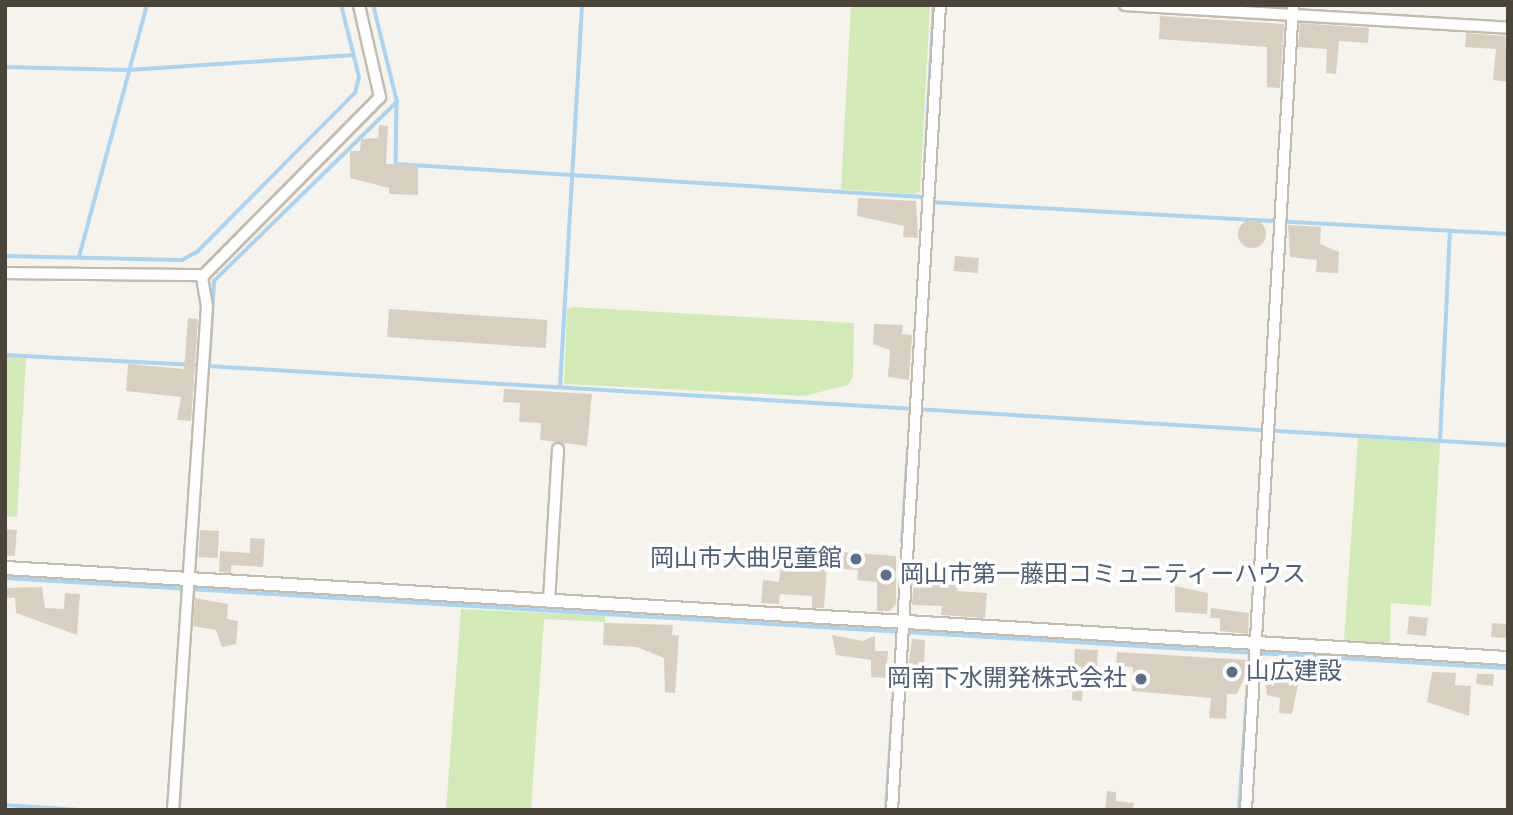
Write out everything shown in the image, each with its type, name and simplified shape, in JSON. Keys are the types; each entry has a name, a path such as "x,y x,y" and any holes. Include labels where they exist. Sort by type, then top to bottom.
{"street":[{"path":"5,274 202,277 380,97 359,5"},
{"path":"892,810 940,5"},
{"path":"1125,5 1290,11 1508,28"},
{"path":"1246,810 1281,221 1290,11"},
{"path":"173,810 207,306 202,277"},
{"path":"549,601 558,449"},
{"path":"5,568 187,585 549,601 903,630 1257,650 1508,658"}],"green space":[{"path":"851,5 930,5 920,191 915,194 841,189"},
{"path":"573,307 854,323 853,377 848,385 804,396 564,384 567,309"},
{"path":"5,357 26,358 17,517 5,516"},
{"path":"1358,438 1440,443 1431,606 1391,603 1390,646 1344,641"},
{"path":"461,609 605,616 605,622 544,619 531,810 446,810"}],"building":[{"path":"1160,16 1284,24 1280,88 1267,87 1267,47 1159,39"},
{"path":"1300,23 1369,28 1368,43 1339,41 1336,74 1326,73 1327,49 1298,47"},
{"path":"1466,33 1505,36 1508,82 1493,80 1496,49 1465,47"},
{"path":"379,125 388,126 386,164 418,165 418,195 389,194 389,188 350,178 350,151 360,151 361,139 378,138"},
{"path":"858,198 916,201 918,238 903,237 904,226 857,216"},
{"path":"1252,220 1262,224 1266,234 1262,244 1252,248 1242,244 1238,234 1242,224"},
{"path":"1288,225 1321,227 1320,244 1339,252 1338,273 1316,272 1317,260 1290,257"},
{"path":"955,256 979,258 978,273 954,271"},
{"path":"389,309 548,320 546,348 387,337"},
{"path":"188,318 198,319 191,421 177,420 181,397 126,391 128,364 184,369"},
{"path":"874,324 903,325 902,334 912,335 909,380 888,377 890,350 873,344"},
{"path":"504,389 592,394 587,446 540,440 541,423 519,422 520,403 503,402"},
{"path":"5,529 17,530 15,556 5,555"},
{"path":"200,530 219,531 218,558 199,557"},
{"path":"250,538 265,539 263,567 231,565 231,573 219,572 220,551 250,553"},
{"path":"830,551 896,556 896,604 890,611 877,611 877,582 857,580 858,570 829,568"},
{"path":"781,566 827,569 824,608 812,608 812,596 780,594 779,604 761,603 763,580 779,582"},
{"path":"927,573 944,574 943,584 958,585 957,591 987,593 985,618 941,615 942,606 912,605 914,578 927,579"},
{"path":"1175,586 1208,593 1207,614 1175,612"},
{"path":"42,587 45,608 64,609 65,593 80,594 77,635 16,613 15,598 5,597 5,588"},
{"path":"195,598 228,604 227,619 238,621 236,644 222,647 216,630 193,626"},
{"path":"1211,608 1249,613 1248,634 1220,631 1220,618 1210,618"},
{"path":"1409,616 1428,618 1426,636 1407,634"},
{"path":"604,623 673,625 672,635 679,635 675,693 665,692 664,658 637,647 603,645"},
{"path":"1492,623 1507,624 1506,638 1491,637"},
{"path":"832,635 862,641 875,636 875,651 888,651 886,678 871,677 871,660 836,655"},
{"path":"912,639 925,640 924,668 908,668"},
{"path":"1075,649 1098,650 1096,682 1083,681 1082,701 1072,700"},
{"path":"1117,652 1247,660 1246,674 1237,694 1227,694 1226,719 1209,718 1211,698 1132,691 1133,667 1116,666"},
{"path":"1263,662 1291,663 1290,675 1300,676 1292,714 1279,713 1280,698 1267,695"},
{"path":"1432,672 1456,673 1455,685 1471,686 1469,716 1427,702"},
{"path":"1477,674 1494,674 1493,686 1476,684"},
{"path":"1107,791 1116,792 1116,801 1134,803 1133,810 1105,810"}],"waterway":[{"path":"79,257 147,5"},
{"path":"5,256 182,260 197,252 355,93 359,77 341,5"},
{"path":"209,366 214,281 397,102 373,5"},
{"path":"560,387 582,5"},
{"path":"925,164 934,5"},
{"path":"1282,104 1288,5"},
{"path":"1360,14 1508,23"},
{"path":"5,67 129,70 353,55"},
{"path":"397,102 396,164 923,197"},
{"path":"930,202 1508,234"},
{"path":"1440,441 1450,231"},
{"path":"5,355 199,365"},
{"path":"208,366 1508,445"},
{"path":"902,542 908,448"},
{"path":"5,578 1508,668"},
{"path":"886,810 897,645"},
{"path":"1239,810 1250,652"},
{"path":"179,810 185,713"},
{"path":"5,805 79,810"}],"place":[{"name":"岡山市大曲児童館","path":"856,559"},
{"name":"岡山市第一藤田コミュニティーハウス","path":"886,575"},
{"name":"山広建設","path":"1232,672"},
{"name":"岡南下水開発株式会社","path":"1141,679"}]}
